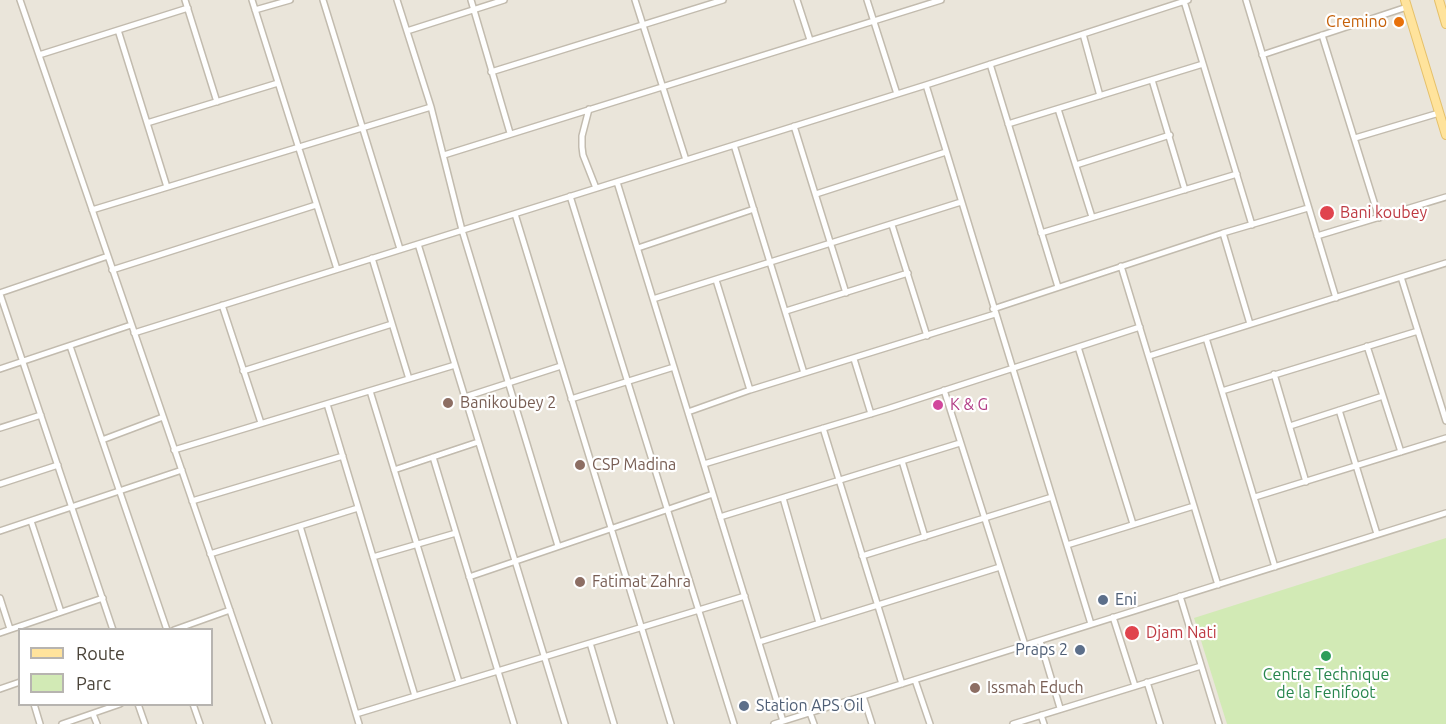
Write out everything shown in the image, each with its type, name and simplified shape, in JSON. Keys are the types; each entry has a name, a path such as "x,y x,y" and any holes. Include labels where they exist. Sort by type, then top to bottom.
{"main road":[{"path":"1439,0 1445,18"},
{"path":"1406,4 1446,135"}],"street":[{"path":"20,0 269,724"},
{"path":"185,0 217,102"},
{"path":"252,0 337,269"},
{"path":"255,10 290,0"},
{"path":"323,0 400,249"},
{"path":"397,0 431,107 462,230 558,546"},
{"path":"471,0 472,10 510,133"},
{"path":"407,31 504,0"},
{"path":"635,0 686,160"},
{"path":"491,72 723,0"},
{"path":"797,0 810,40"},
{"path":"867,0 897,94"},
{"path":"444,155 940,0"},
{"path":"1246,0 1336,298"},
{"path":"134,333 926,85 1186,1 1252,225"},
{"path":"1262,55 1406,4"},
{"path":"39,55 188,8"},
{"path":"118,30 167,187"},
{"path":"1083,34 1100,96"},
{"path":"1322,35 1379,218"},
{"path":"990,64 1058,287"},
{"path":"1008,124 1203,64"},
{"path":"1152,80 1185,190"},
{"path":"147,123 278,83"},
{"path":"926,85 1091,624"},
{"path":"92,210 431,107"},
{"path":"589,109 582,136 582,147 596,188"},
{"path":"1058,109 1092,217"},
{"path":"1354,138 1439,113"},
{"path":"794,126 846,293"},
{"path":"1076,165 1170,135"},
{"path":"734,145 804,373"},
{"path":"816,194 946,152"},
{"path":"1041,233 1237,174"},
{"path":"617,182 783,721"},
{"path":"570,196 734,724"},
{"path":"1317,236 1446,197"},
{"path":"653,299 962,202"},
{"path":"112,270 316,206"},
{"path":"688,412 750,390 927,336 1121,266 1308,208"},
{"path":"638,248 754,209"},
{"path":"515,214 671,724"},
{"path":"892,225 927,336"},
{"path":"1223,233 1250,324"},
{"path":"418,244 565,724"},
{"path":"108,256 0,293 112,628"},
{"path":"372,258 409,379"},
{"path":"1149,356 1446,263"},
{"path":"1121,266 1218,585"},
{"path":"786,311 908,273"},
{"path":"1401,277 1446,421"},
{"path":"716,280 750,390"},
{"path":"222,305 261,423"},
{"path":"243,371 392,324"},
{"path":"0,369 131,325"},
{"path":"704,464 871,414 1140,327"},
{"path":"1222,391 1418,331"},
{"path":"1206,338 1256,497 1275,567"},
{"path":"70,346 167,628"},
{"path":"1367,346 1401,452"},
{"path":"1078,347 1133,525"},
{"path":"854,359 871,414"},
{"path":"174,450 455,365"},
{"path":"465,397 561,366"},
{"path":"571,399 674,367"},
{"path":"1274,374 1306,482"},
{"path":"945,390 1025,645"},
{"path":"370,391 459,682"},
{"path":"1290,426 1383,396"},
{"path":"327,404 415,696"},
{"path":"1339,410 1377,534"},
{"path":"0,428 41,415"},
{"path":"102,440 163,417"},
{"path":"823,428 902,684"},
{"path":"1256,497 1446,438"},
{"path":"394,470 478,442"},
{"path":"720,517 960,443"},
{"path":"192,501 343,456"},
{"path":"433,457 514,724"},
{"path":"902,461 925,537"},
{"path":"0,484 58,465"},
{"path":"0,531 182,470"},
{"path":"469,577 713,494"},
{"path":"862,556 1052,497"},
{"path":"783,498 819,623"},
{"path":"1067,545 1194,506"},
{"path":"210,554 358,508"},
{"path":"774,724 1446,513"},
{"path":"31,521 61,612"},
{"path":"300,526 359,724"},
{"path":"373,557 456,532"},
{"path":"759,642 1000,567"},
{"path":"356,714 745,596"},
{"path":"1180,596 1219,724"},
{"path":"0,598 10,629"},
{"path":"0,633 103,598"},
{"path":"180,628 230,610"},
{"path":"1113,617 1136,686"},
{"path":"1040,640 1060,708"},
{"path":"590,643 614,724"},
{"path":"1013,724 1201,666"},
{"path":"915,680 930,724"},
{"path":"1147,682 1160,724"},
{"path":"0,689 18,683"},
{"path":"863,696 872,724"},
{"path":"34,706 40,724"},
{"path":"62,724 117,706"},
{"path":"138,706 145,724"},
{"path":"193,706 200,724"},
{"path":"810,713 814,724"},
{"path":"93,714 97,724"},
{"path":"1041,715 1044,724"}],"shaded area":[{"path":"0,0 1446,0 1446,724 0,724"}],"green space":[{"name":"Centre Technique de la Fenifoot","path":"1446,538 1446,724 1227,724 1194,618"}],"place":[{"name":"Cremino","path":"1399,22"},
{"name":"Bani koubey","path":"1327,213"},
{"name":"Banikoubey 2","path":"448,403"},
{"name":"K & G","path":"938,405"},
{"name":"CSP Madina","path":"580,465"},
{"name":"Fatimat Zahra","path":"580,582"},
{"name":"Eni","path":"1103,600"},
{"name":"Djam Nati","path":"1132,633"},
{"name":"Praps 2","path":"1080,650"},
{"name":"Centre Technique de la Fenifoot","path":"1326,656"},
{"name":"Issmah Educh","path":"975,688"},
{"name":"Station APS Oil","path":"744,706"}]}
